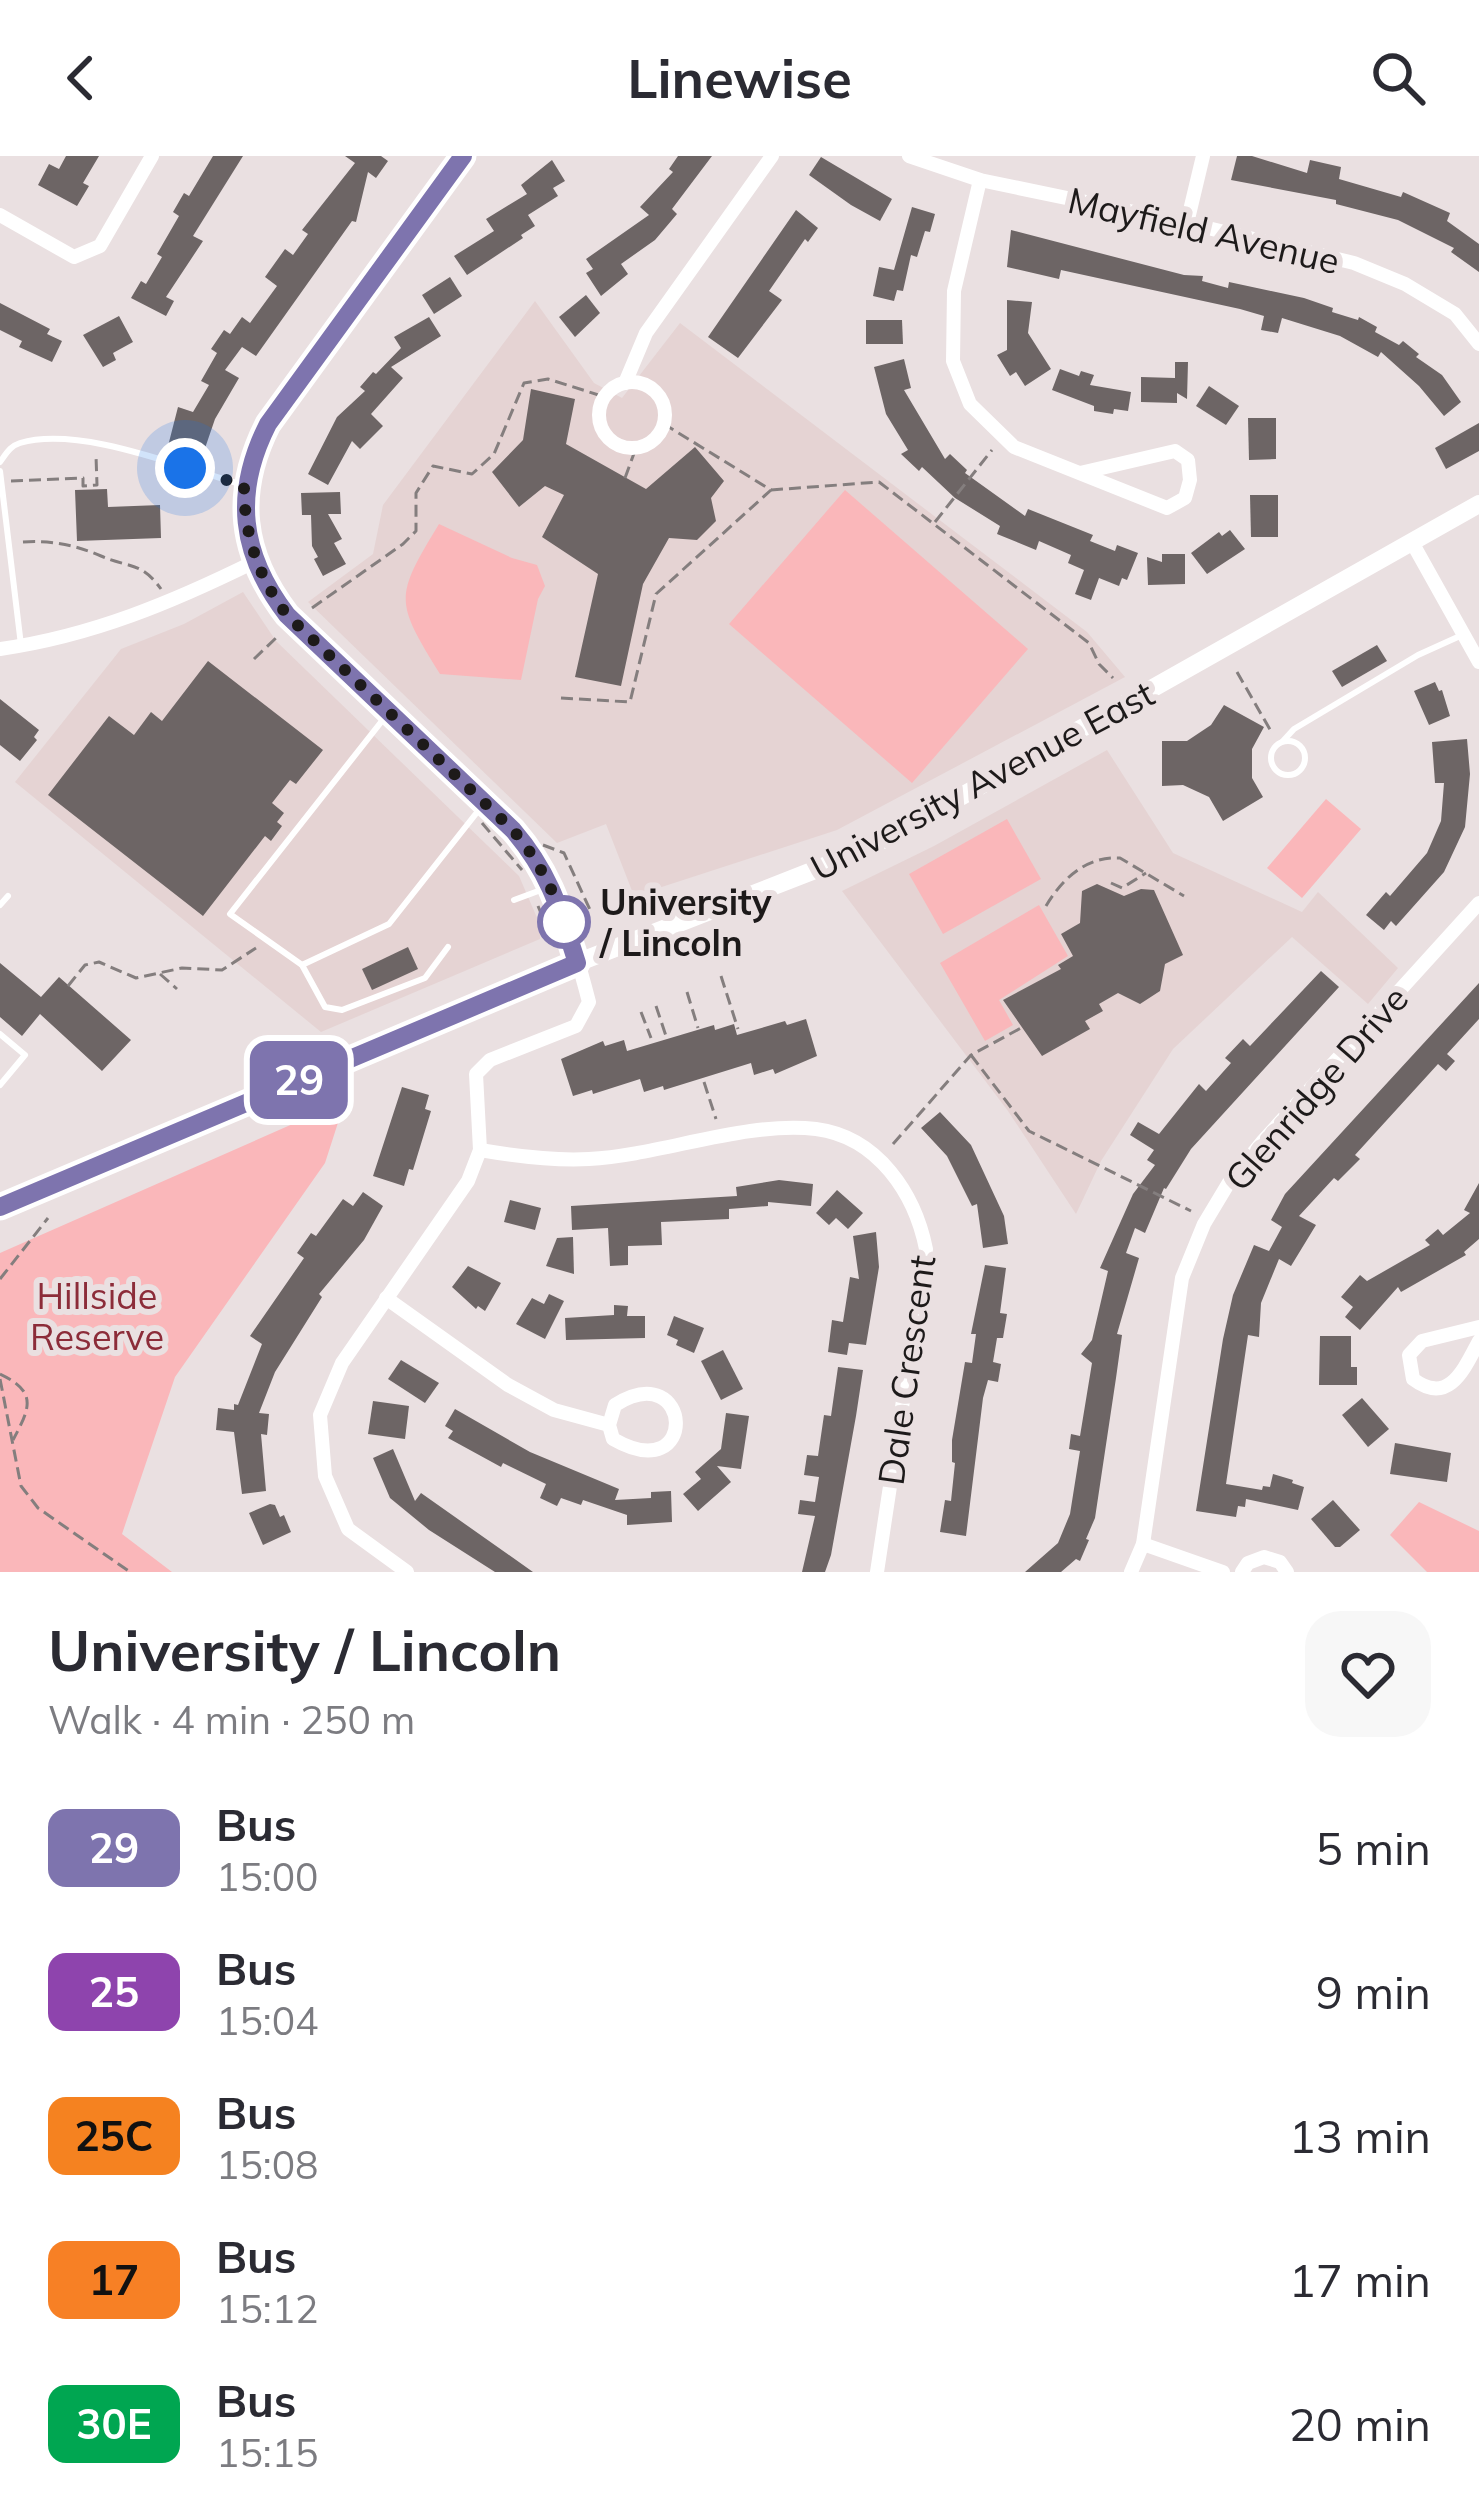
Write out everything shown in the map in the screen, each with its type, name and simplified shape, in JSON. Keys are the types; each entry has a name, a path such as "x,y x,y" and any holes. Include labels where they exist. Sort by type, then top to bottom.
{"main road":[{"name":"University Avenue East","path":"0,1207 891,836 1479,504"}],"street":[{"path":"0,215 74,256 100,245 152,156"},
{"path":"407,1572 349,1529 325,1476 320,1415 342,1363 468,1181 480,1150 476,1074 490,1060 576,1026 589,1002 552,886 536,858 287,615 266,587 244,506 244,485 268,424 463,156"},
{"path":"625,383 642,383 656,392 664,407 664,424 653,440 635,448 618,444 604,432 599,415 604,397 625,383 646,333 772,156"},
{"name":"Mayfield Avenue","path":"909,156 980,180 1354,263 1406,284 1455,314 1479,344"},
{"path":"1187,223 1203,156"},
{"path":"980,180 954,291 952,361 970,404 1014,447 1167,508 1185,498 1190,480 1188,460 1175,451 1080,473"},
{"path":"1413,544 1479,662"},
{"path":"0,649 110,625 256,561"},
{"name":"Glenridge Drive","path":"1131,1572 1143,1544 1182,1278 1204,1224 1228,1184 1263,1141 1479,903"},
{"name":"Dale Crescent","path":"480,1150 589,1159 764,1131 819,1129 885,1164 907,1190 926,1249 877,1572"},
{"path":"386,1298 508,1385 554,1410 610,1425"},
{"path":"1479,1327 1423,1341 1409,1355 1413,1379 1425,1389 1446,1388 1458,1381 1479,1340"},
{"path":"652,1391 667,1400 675,1414 675,1432 667,1446 650,1454 614,1439 610,1425 615,1405 632,1394 652,1391"},
{"path":"1143,1544 1222,1572"},
{"path":"1243,1572 1248,1563 1264,1557 1280,1562 1287,1572"}],"lane":[{"path":"21,645 0,467 10,448 22,442 95,442 244,485"},
{"path":"1281,743 1294,742 1303,750 1305,762 1299,772 1288,775 1274,768 1272,753 1281,743 1312,718 1463,634"},
{"path":"389,712 230,914 302,965 326,1007 342,1010 425,978 448,946"},
{"path":"302,965 389,924 484,803"},
{"path":"514,900 552,886"},
{"path":"0,905 8,896"},
{"path":"0,1034 25,1055 0,1084"}],"path":[{"path":"312,608 416,531 416,493 433,466 472,474 494,454 524,383 548,379 604,397"},
{"path":"664,424 771,490 879,482 1089,643 1099,664 1113,678"},
{"path":"934,524 1004,436"},
{"path":"1,481 83,478 83,486 97,485 95,442"},
{"path":"626,478 635,448"},
{"path":"561,698 630,702 656,594 771,490"},
{"path":"9,543 41,541 86,547 149,573 170,602"},
{"path":"254,659 277,637"},
{"path":"1237,672 1281,743"},
{"path":"564,853 591,912"},
{"path":"1046,906 1060,882 1095,861 1120,858 1184,896"},
{"path":"1112,884 1122,888 1146,873"},
{"path":"68,986 85,964 99,962 136,978 182,968 222,970 267,940"},
{"path":"159,973 177,988"},
{"path":"721,976 738,1029"},
{"path":"687,992 698,1028"},
{"path":"656,1006 668,1039"},
{"path":"641,1012 651,1038"},
{"path":"893,1144 971,1055 1021,1028"},
{"path":"971,1055 1029,1131 1191,1210"},
{"path":"704,1082 722,1138"},
{"path":"0,1280 48,1218"},
{"path":"0,1268 10,1264"},
{"path":"12,1441 28,1413 26,1393 18,1382 0,1376 12,1441 21,1486 38,1508 130,1572"}],"shaded area":[{"path":"535,301 594,383 622,398 680,323 1087,632 1125,677 837,830 634,896 606,824 557,843 308,602 373,554 383,505"},
{"path":"243,592 276,641 519,876 541,927 540,939 321,1032 15,782 121,649 184,624"},
{"path":"1107,750 1173,853 1302,912 1318,892 1398,968 1368,1004 1292,937 1173,1049 1101,1161 1076,1214 1008,1111 842,891"}],"green space":[{"path":"845,490 1028,649 912,783 729,624"},
{"path":"439,524 537,565 545,586 521,680 440,674 415,630 408,614 408,585"},
{"path":"1326,799 1361,829 1302,898 1267,868"},
{"path":"1007,819 1041,879 943,934 909,874"},
{"path":"1039,905 1068,956 999,1000 1013,1025 985,1041 940,963"},
{"name":"Hillside Reserve","path":"345,1101 325,1163 175,1377 122,1534 172,1572 0,1572 0,1253"},
{"path":"1419,1502 1479,1531 1479,1572 1427,1572 1390,1535"}],"building":[{"path":"66,156 99,156 83,183 89,186 77,206 38,185 49,164 59,169"},
{"path":"213,156 243,156 193,236 203,241 166,297 174,301 166,316 131,298 162,257 157,254 179,216 173,212 184,193 189,196"},
{"path":"345,156 381,156 388,161 376,178 368,172 356,222 352,221 256,356 242,347 225,370 239,378 215,419 202,457 168,446 178,407 193,412 209,385 201,381 217,353 211,349 224,330 230,334 242,317 250,323 277,286 265,277 285,249 293,255 308,234 302,230 355,163"},
{"path":"678,156 712,156 672,209 677,214 655,240 621,264 628,274 601,296 586,273 593,269 586,259 649,215 640,207 673,172 669,169"},
{"path":"1237,156 1307,173 1310,160 1341,167 1339,179 1401,197 1403,192 1450,213 1447,221 1479,244 1479,272 1451,252 1454,248 1398,220 1336,204 1336,200 1231,180"},
{"path":"821,157 892,199 880,221 809,175"},
{"path":"552,160 565,181 553,188 558,196 528,215 535,226 523,238 467,275 454,256 494,231 486,219 527,194 521,185"},
{"path":"912,207 935,214 930,232 925,231 917,257 911,255 903,291 897,290 894,301 873,296 879,267 894,270"},
{"path":"796,210 818,228 769,291 782,300 738,358 708,337"},
{"path":"1011,230 1203,276 1202,281 1228,288 1229,282 1304,298 1333,308 1332,312 1359,317 1377,327 1375,332 1399,345 1403,341 1419,354 1416,357 1442,375 1461,402 1444,416 1381,352 1378,357 1340,336 1282,318 1278,333 1261,330 1264,316 1240,309 1061,270 1059,279 1007,267"},
{"path":"450,277 462,296 434,314 422,295"},
{"path":"586,295 600,313 575,337 559,317"},
{"path":"1007,300 1032,302 1028,333 1051,369 1025,386 1016,372 1010,376 997,355 1007,350"},
{"path":"0,303 50,329 47,334 62,341 52,362 19,347 22,341 0,330"},
{"path":"119,316 133,342 113,353 116,360 103,367 83,335"},
{"path":"429,317 441,336 391,367 403,378 371,414 383,426 360,449 352,441 328,485 308,474 337,417 365,391 360,387 373,372 401,348 394,337"},
{"path":"866,320 902,320 903,344 866,344"},
{"path":"904,359 911,388 904,390 945,459 950,454 965,473 1025,516 1028,509 1093,535 1090,541 1115,551 1117,545 1138,553 1127,580 1122,578 1119,586 1099,578 1091,600 1075,594 1084,570 1068,563 1071,555 1039,541 1036,550 997,534 1000,526 955,498 901,454 908,450 886,414 874,367"},
{"path":"1175,362 1188,362 1187,399 1177,393 1177,403 1141,402 1141,377 1175,378"},
{"path":"1060,369 1094,375 1090,385 1131,392 1128,411 1094,411 1094,406 1052,390"},
{"path":"1209,386 1239,406 1226,425 1196,406"},
{"path":"531,389 575,399 566,444 646,489 695,447 724,481 711,498 716,521 697,540 669,538 643,584 621,686 575,677 598,574 542,537 564,495 545,486 519,507 492,472 523,440"},
{"path":"1248,418 1276,418 1276,459 1249,460"},
{"path":"1479,423 1479,451 1446,469 1435,448"},
{"path":"107,489 108,507 160,505 161,538 77,541 75,490"},
{"path":"340,492 341,514 328,514 342,539 334,543 346,564 323,576 314,559 318,557 312,546 311,515 302,515 301,493"},
{"path":"1250,495 1278,495 1278,537 1251,537"},
{"path":"1230,530 1245,549 1207,574 1191,553 1219,532 1222,536"},
{"path":"1162,554 1185,554 1185,584 1148,585 1147,557 1162,562"},
{"path":"1377,645 1387,661 1342,687 1332,671"},
{"path":"208,661 323,750 296,784 290,780 272,803 284,813 277,822 282,826 271,841 265,836 203,916 48,795 109,716 134,735 151,712 162,721"},
{"path":"1435,682 1450,716 1429,725 1414,691"},
{"path":"0,699 39,730 20,761 0,745"},
{"path":"1224,705 1264,727 1252,749 1252,778 1263,797 1223,821 1209,797 1183,785 1162,786 1162,741 1187,741 1211,725"},
{"path":"1467,739 1470,774 1465,827 1444,872 1396,926 1391,921 1384,930 1366,915 1386,892 1390,896 1427,853 1441,821 1444,783 1435,783 1432,742"},
{"path":"1097,884 1124,896 1154,890 1183,955 1165,964 1160,991 1140,1004 1118,993 1099,1004 1103,1011 1085,1021 1090,1029 1042,1056 1003,1000 1061,969 1058,965 1073,956 1061,934 1080,923 1082,891"},
{"path":"408,947 418,969 372,990 362,969"},
{"path":"0,963 41,997 59,977 131,1040 102,1071 40,1014 22,1036 0,1017"},
{"path":"1321,971 1339,987 1191,1149 1164,1188 1145,1233 1135,1228 1126,1253 1139,1258 1117,1334 1122,1335 1089,1540 1080,1561 1076,1559 1061,1572 1025,1572 1058,1543 1070,1514 1080,1451 1069,1449 1071,1434 1080,1436 1092,1363 1081,1354 1092,1340 1108,1271 1100,1268 1133,1194 1155,1165 1147,1160 1154,1150 1130,1135 1138,1122 1159,1134 1199,1084 1206,1091 1231,1063 1225,1058 1243,1039 1250,1046"},
{"path":"1479,983 1479,1019 1447,1054 1455,1061 1446,1071 1438,1064 1355,1155 1360,1159 1338,1181 1334,1178 1299,1216 1316,1225 1291,1266 1279,1259 1261,1303 1259,1337 1248,1335 1226,1484 1262,1490 1270,1487 1273,1474 1293,1480 1304,1487 1298,1510 1246,1499 1236,1517 1196,1511 1223,1339 1233,1295 1254,1245 1269,1251 1282,1227 1271,1220 1285,1194"},
{"path":"806,1019 817,1056 775,1074 773,1069 754,1075 751,1063 664,1090 663,1086 644,1092 640,1079 573,1096 561,1059 603,1041 605,1046 624,1040 627,1051 714,1025 715,1030 734,1024 737,1035"},
{"path":"402,1087 429,1095 425,1109 431,1111 404,1186 373,1176"},
{"path":"940,1112 971,1145 1004,1216 1008,1244 983,1248 977,1204 972,1206 947,1156 921,1128"},
{"path":"779,1180 813,1184 811,1206 768,1202 768,1206 729,1209 729,1219 661,1222 662,1245 628,1246 628,1265 610,1266 608,1228 572,1230 571,1206 737,1196 736,1187"},
{"path":"1479,1183 1479,1239 1466,1255 1401,1292 1398,1287 1360,1330 1345,1317 1353,1307 1341,1297 1360,1275 1367,1281 1430,1245 1425,1240 1438,1229 1443,1235 1470,1213 1464,1210"},
{"path":"837,1190 863,1213 848,1229 836,1218 829,1225 816,1213"},
{"path":"363,1192 383,1206 364,1240 319,1294 322,1297 275,1372 259,1413 269,1414 267,1435 261,1434 266,1491 242,1494 234,1432 216,1430 218,1408 234,1410 234,1404 238,1405 262,1344 250,1336 304,1258 297,1253 343,1199 353,1206"},
{"path":"510,1200 541,1208 535,1230 504,1222"},
{"path":"876,1232 879,1267 866,1345 849,1343 847,1355 828,1352 832,1320 843,1322 850,1277 859,1279 853,1236"},
{"path":"573,1237 574,1274 546,1266 557,1238"},
{"path":"985,1265 1006,1268 1000,1313 1007,1314 993,1362 1001,1364 998,1382 988,1380 983,1398 966,1536 940,1532 945,1500 951,1501 952,1440 965,1362 972,1363 976,1334 971,1334"},
{"path":"468,1266 501,1283 485,1311 476,1309 452,1287"},
{"path":"549,1294 564,1301 545,1339 516,1324 532,1298 544,1304"},
{"path":"614,1305 628,1306 627,1316 645,1316 645,1338 566,1340 565,1318 614,1315"},
{"path":"674,1316 704,1328 694,1353 667,1335"},
{"path":"1320,1336 1351,1336 1351,1367 1357,1367 1357,1385 1319,1385"},
{"path":"723,1350 743,1389 721,1400 701,1361"},
{"path":"401,1360 439,1383 425,1403 388,1379"},
{"path":"838,1367 863,1370 856,1416 831,1555 825,1572 802,1572 815,1516 798,1514 800,1500 815,1502 819,1477 804,1475 807,1455 818,1456 824,1415 831,1416"},
{"path":"1362,1398 1389,1429 1368,1447 1342,1415"},
{"path":"373,1401 409,1406 405,1439 368,1434"},
{"path":"455,1409 530,1452 619,1489 615,1500 651,1498 651,1492 671,1491 672,1522 627,1525 627,1515 583,1500 581,1505 561,1498 557,1506 540,1498 546,1484 503,1463 501,1467 448,1438 453,1431 445,1426"},
{"path":"726,1413 749,1416 741,1469 717,1466 731,1482 698,1511 683,1494 701,1479 695,1472 721,1449"},
{"path":"1395,1443 1451,1453 1447,1482 1390,1474"},
{"path":"393,1449 415,1501 421,1493 533,1572 495,1572 429,1530 390,1498 373,1458"},
{"path":"1333,1500 1360,1530 1340,1547 1311,1519"},
{"path":"270,1504 280,1517 284,1515 291,1532 263,1545 249,1513"}],"bus line":[{"name":"29","path":"0,1207 577,963 552,886 513,830 287,615 266,587 244,506 253,454 268,424 463,156"}],"place":[{"name":"University / Lincoln","path":"564,922"}],"route":[{"path":"185,468 244,485 244,506 266,587 287,615 513,830 552,886 564,922"}]}
